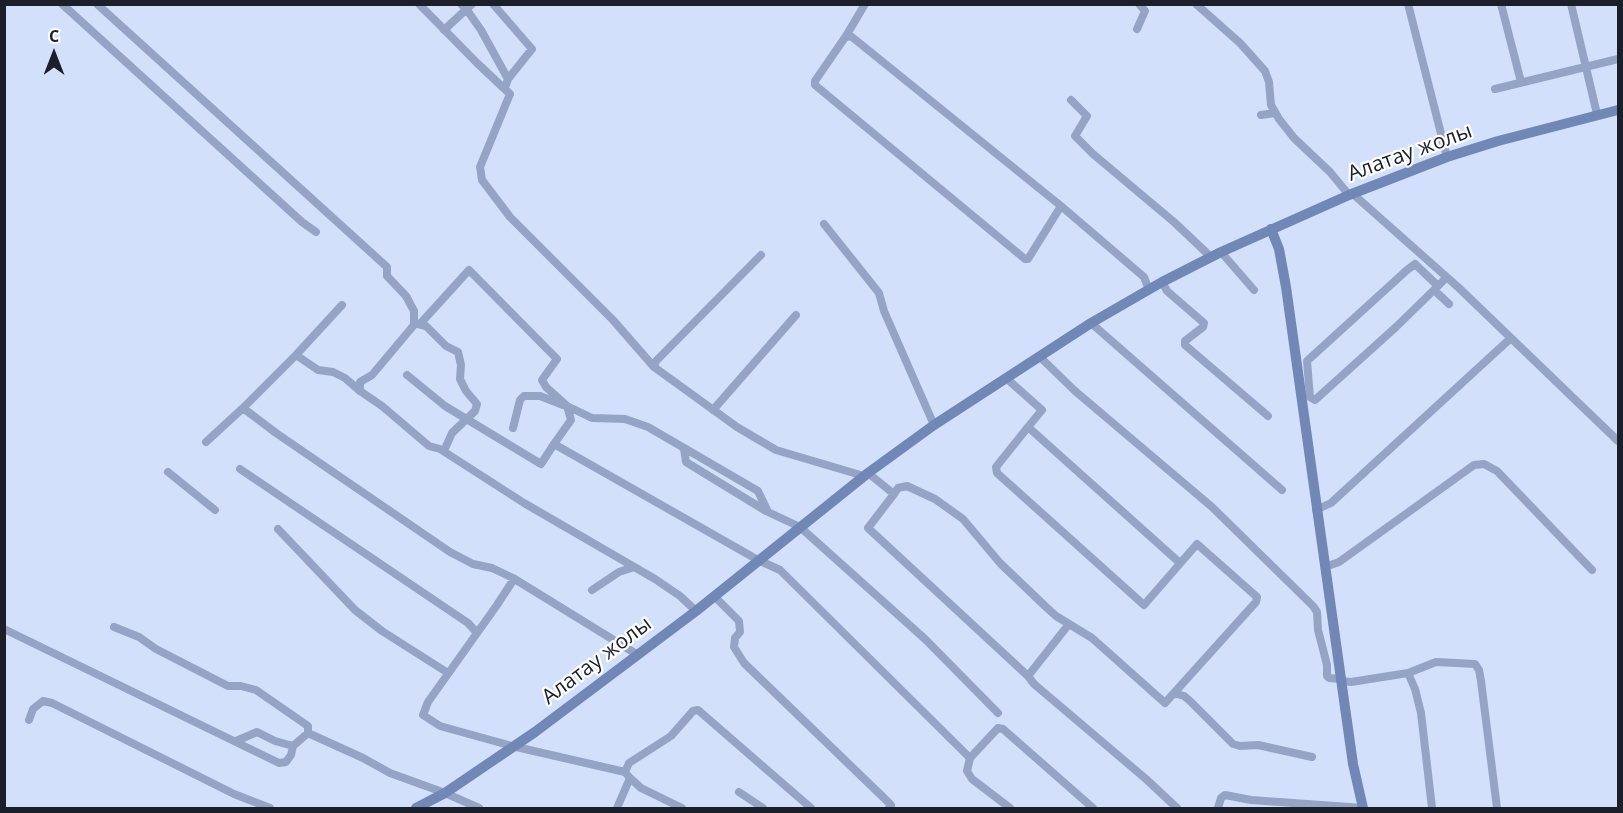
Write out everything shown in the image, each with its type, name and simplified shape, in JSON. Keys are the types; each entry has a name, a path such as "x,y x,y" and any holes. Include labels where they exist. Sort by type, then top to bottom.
{"main road":[{"name":"Алатау жолы","path":"416,808 445,793 535,732 696,611 863,477 934,424 1090,323 1221,252 1351,195 1447,157 1618,110"},
{"path":"1270,229 1280,249 1353,764 1363,808"}],"street":[{"path":"62,4 302,222 316,232"},
{"path":"98,4 387,267 387,276 406,296 414,311 417,325"},
{"path":"419,4 510,94 480,167 482,180 510,217 613,320 654,367 737,428 776,450 863,477 894,494"},
{"path":"493,4 532,49 508,80 505,88"},
{"path":"865,4 817,77 815,85 1022,257 1028,259 1061,206"},
{"path":"1137,28 1145,11 1139,4"},
{"path":"1196,4 1240,43 1265,71 1269,82 1271,105 1294,138 1351,195 1446,278 1618,441"},
{"path":"1408,4 1447,157"},
{"path":"1501,4 1521,82"},
{"path":"1571,4 1597,114"},
{"path":"444,30 467,6 508,80"},
{"path":"846,36 852,37 1061,206 1144,277 1149,290"},
{"path":"1495,89 1618,59"},
{"path":"1071,100 1087,116 1075,136 1211,257"},
{"path":"1262,115 1275,113"},
{"path":"824,224 879,293 884,311 934,424"},
{"path":"1221,252 1254,290"},
{"path":"654,367 656,361 761,255"},
{"path":"1446,278 1436,288 1315,400 1310,397 1307,361 1415,264 1436,288 1449,304"},
{"path":"360,391 360,382 372,375 469,270 557,359 543,380 546,387 567,406 572,420 541,464 446,406 407,375"},
{"path":"1162,282 1167,291 1204,323 1203,327 1185,341 1185,345 1268,416"},
{"path":"206,442 296,355 342,305"},
{"path":"713,410 796,315"},
{"path":"1090,323 1282,490"},
{"path":"417,325 426,326 446,346 458,352 461,365 460,379 477,404 476,411 452,433 444,451"},
{"path":"1316,510 1331,503 1511,338"},
{"path":"296,355 318,370 333,372 345,378 429,446 444,451 524,503 634,567 680,596 696,611"},
{"path":"1039,356 1075,391 1212,507 1313,606 1317,612 1318,630 1329,678 1351,682 1408,674 1436,662 1475,664 1481,681 1497,808"},
{"path":"1006,378 1042,410 996,467 997,473 1144,605 1197,544 1257,597 1256,602 1165,703 1092,638 1046,607 1007,570 963,519 935,499 907,486 898,488 868,528 1034,684 1177,808"},
{"path":"513,428 520,400 525,396 540,396 592,418 625,419 648,427 758,491 768,512"},
{"path":"243,408 450,552 473,564 492,568 513,578 638,655"},
{"path":"1028,427 1180,563"},
{"path":"554,444 758,560 780,570 970,758"},
{"path":"684,449 686,462 797,530 926,639 998,713"},
{"path":"1325,567 1339,562 1474,465 1484,464 1497,471 1592,570"},
{"path":"240,469 468,623 477,633"},
{"path":"168,472 215,510"},
{"path":"278,529 356,610 382,631 448,673"},
{"path":"592,590 620,572 634,567"},
{"path":"513,578 428,702 423,715 440,726 627,775 641,788 682,808"},
{"path":"714,596 739,621 740,632 735,638 734,647 744,663 884,798 891,806 889,808"},
{"path":"1028,676 1069,624"},
{"path":"4,629 279,763 286,762 293,746 308,733 308,726 255,690 242,686 228,686 114,627"},
{"path":"1408,674 1415,689 1421,713 1432,808"},
{"path":"1174,693 1190,701 1233,744 1258,745 1311,756"},
{"path":"29,720 33,708 43,701 52,703 234,794 270,808"},
{"path":"617,808 629,763 671,736 693,711 698,710 811,808"},
{"path":"1010,808 972,778 967,771 970,758 998,728 1003,729 1093,808"},
{"path":"236,741 257,732 275,741 293,746"},
{"path":"308,733 390,773 478,808"},
{"path":"739,792 763,808"},
{"path":"1218,808 1221,798 1225,795 1261,801 1363,808"}]}
